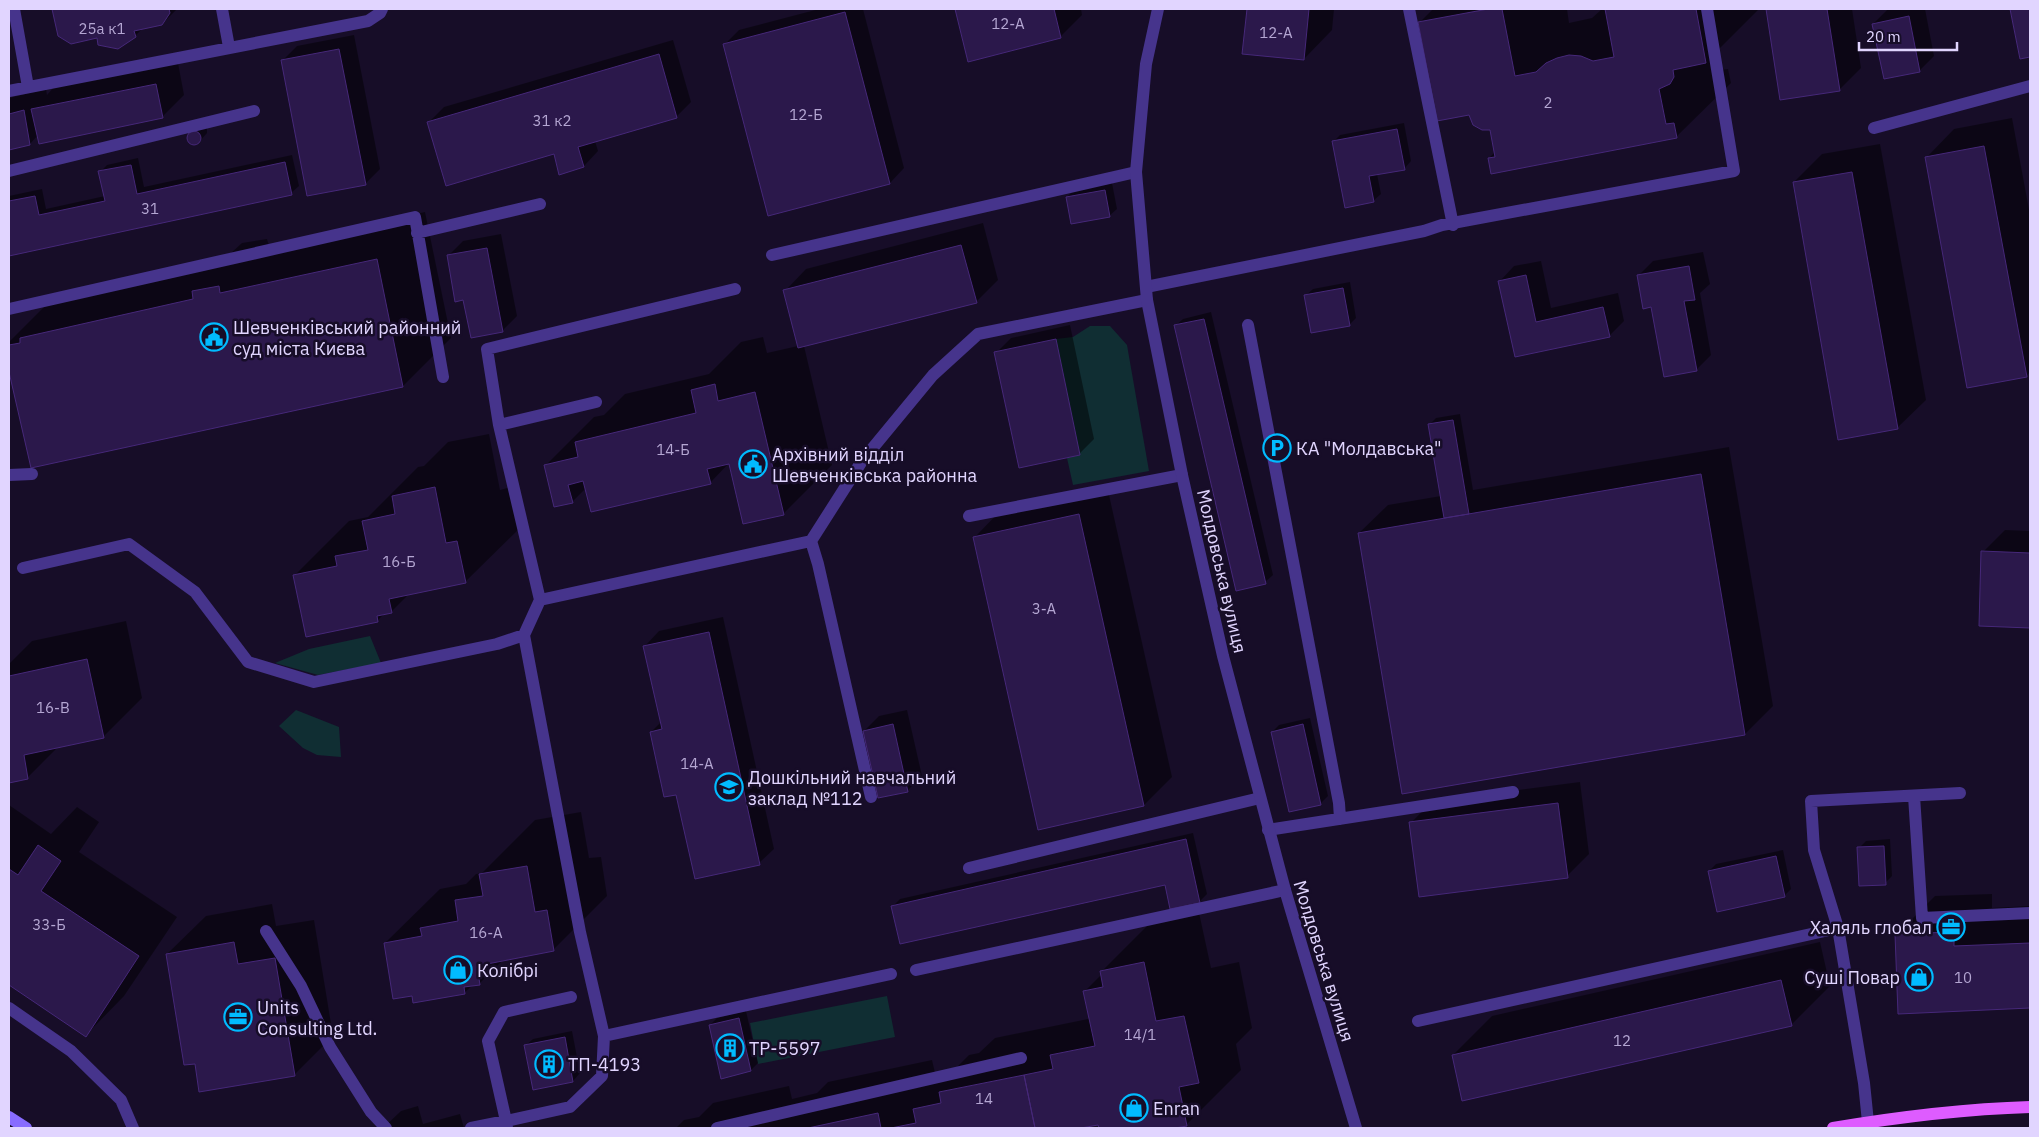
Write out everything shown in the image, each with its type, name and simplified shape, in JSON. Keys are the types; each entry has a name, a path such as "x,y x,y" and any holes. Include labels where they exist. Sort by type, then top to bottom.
{"main road":[{"path":"1833,1128 1986,1108 2030,1107"},
{"path":"9,1117 26,1128"}],"street":[{"path":"14,9 28,87"},
{"path":"222,9 229,47"},
{"path":"9,91 368,21 380,13 382,9"},
{"name":"Молдовська вулиця","path":"1158,9 1146,64 1136,172 1147,300 1182,475 1224,656 1268,830 1356,1128"},
{"path":"1409,9 1453,224"},
{"path":"1146,287 1453,224 1734,171 1707,9"},
{"path":"1874,128 2030,86"},
{"path":"9,171 254,111"},
{"path":"772,255 1136,172"},
{"path":"417,232 540,204"},
{"path":"9,308 415,217 444,376"},
{"path":"471,1128 507,1125 570,1107 602,1076 604,1036 580,932 524,636 540,600 499,425 487,349 735,289"},
{"path":"540,600 811,541 862,461 933,375 978,334 1147,300"},
{"path":"1248,326 1339,803 1340,818"},
{"path":"499,425 596,402"},
{"path":"9,475 32,474"},
{"path":"968,516 1182,475"},
{"path":"811,541 871,797"},
{"path":"23,568 129,544 195,592 248,662 314,682 496,644 524,636"},
{"path":"1268,830 1513,792"},
{"path":"1868,1122 1864,1083 1838,928 1814,850 1811,801 1960,793"},
{"path":"1914,796 1922,918 2030,913"},
{"path":"969,868 1260,798"},
{"path":"916,970 1285,890"},
{"path":"1418,1022 1838,928"},
{"path":"266,931 301,986 330,1047 371,1112 386,1128"},
{"path":"604,1036 891,974"},
{"path":"507,1125 488,1041 504,1012 571,997"},
{"path":"9,1008 71,1051 122,1100 133,1128"},
{"path":"717,1128 1020,1058"}],"green space":[{"path":"1090,326 1110,326 1127,345 1149,471 1073,485 1067,458 1080,455 1056,339 1073,337"},
{"path":"370,636 381,663 318,675 275,663 309,649"},
{"path":"296,710 339,727 341,757 317,755 303,748 279,726"},
{"path":"887,996 895,1037 758,1064 750,1023"}],"building":[{"path":"52,9 169,9 170,13 162,25 134,31 136,37 118,49 98,45 97,38 71,44 58,36"},
{"path":"955,9 1054,9 1061,38 968,62"},
{"path":"1247,9 1309,9 1304,60 1242,54"},
{"path":"1488,9 1502,9 1515,76 1536,72 1546,63 1569,55 1581,56 1593,61 1614,57 1605,9 1696,9 1706,63 1673,70 1674,77 1670,84 1659,89 1666,124 1674,123 1677,138 1491,174 1488,158 1495,157 1490,130 1482,130 1473,125 1469,115 1437,121 1418,22"},
{"path":"1766,9 1827,9 1840,91 1780,100"},
{"path":"2010,9 2030,9 2030,57 2020,59"},
{"path":"845,12 890,184 768,216 723,44"},
{"path":"1909,16 1920,72 1884,79 1872,24"},
{"path":"339,49 366,185 307,196 281,60"},
{"path":"659,54 677,118 578,147 584,167 559,175 554,154 446,186 427,122"},
{"path":"156,84 163,118 39,144 31,109"},
{"path":"24,110 30,145 9,150 9,114"},
{"path":"1397,129 1405,170 1369,176 1374,202 1345,208 1332,141"},
{"path":"191,131 197,131 201,138 197,145 191,145 187,141 187,135"},
{"path":"1984,146 2027,377 1967,388 1925,157"},
{"path":"285,162 292,195 9,256 9,201 35,196 39,215 105,201 98,171 131,165 137,194"},
{"path":"1852,172 1898,429 1838,440 1793,182"},
{"path":"1105,190 1110,217 1071,224 1066,197"},
{"path":"961,245 977,303 798,348 783,290"},
{"path":"487,248 503,332 471,338 463,300 455,302 447,255"},
{"path":"377,259 403,387 31,468 9,372 9,345 20,343 20,338 193,299 192,291 219,286 220,293"},
{"path":"1689,266 1695,300 1684,301 1697,371 1664,377 1651,307 1643,309 1637,275"},
{"path":"1526,275 1536,322 1603,307 1610,337 1515,357 1498,281"},
{"path":"1343,288 1350,326 1311,333 1304,295"},
{"path":"1204,319 1266,584 1236,591 1174,325"},
{"path":"1056,339 1080,455 1019,468 994,352"},
{"path":"715,384 718,401 755,392 784,515 743,524 729,464 707,469 711,484 591,512 583,481 568,485 573,503 554,507 544,465 578,457 575,442 696,413 691,390"},
{"path":"1453,420 1469,514 1444,518 1428,424"},
{"path":"1701,474 1745,735 1402,794 1358,533"},
{"path":"435,487 446,543 457,541 466,583 389,599 392,613 377,616 378,622 306,637 293,575 337,566 335,556 368,550 362,521 395,514 392,496"},
{"path":"1079,514 1144,806 1038,830 973,537"},
{"path":"1981,551 2030,553 2030,628 1979,626"},
{"path":"709,632 760,865 695,879 676,795 664,797 650,732 662,729 643,646"},
{"path":"87,659 104,738 24,755 28,779 9,783 9,676"},
{"path":"893,724 908,792 878,798 863,731"},
{"path":"1303,724 1321,805 1289,812 1271,732"},
{"path":"1558,803 1568,878 1419,897 1409,822"},
{"path":"1186,839 1200,903 1170,909 1165,885 900,944 891,906"},
{"path":"38,845 61,861 41,891 139,956 86,1037 9,985 9,869 18,875"},
{"path":"1884,846 1886,885 1859,886 1857,847"},
{"path":"1776,856 1785,897 1717,912 1708,871"},
{"path":"527,866 535,912 547,910 554,951 477,966 480,985 464,987 465,994 413,1003 412,996 393,999 384,943 422,936 420,928 458,921 455,900 483,896 479,874"},
{"path":"1954,932 1954,946 2030,943 2030,1008 1898,1014 1895,934"},
{"path":"234,942 238,964 275,958 295,1076 199,1092 195,1064 184,1065 166,954"},
{"path":"1144,962 1156,1021 1184,1016 1199,1083 1179,1087 1187,1126 1175,1128 1099,1128 1098,1125 1081,1128 1035,1128 1024,1075 1053,1069 1050,1055 1095,1046 1083,991 1103,987 1100,971"},
{"path":"1781,980 1792,1026 1462,1101 1452,1055"},
{"name":"ТР-5597","path":"739,1018 751,1071 721,1079 709,1025"},
{"name":"ТП-4193","path":"565,1037 573,1082 533,1090 524,1045"},
{"path":"1024,1075 1035,1128 891,1128 916,1123 913,1109 941,1103 939,1092"},
{"path":"878,1113 881,1128 808,1128"}],"place":[{"name":"Шевченківський районний суд міста Києва","path":"214,337"},
{"name":"КА \"Молдавська\"","path":"1277,448"},
{"name":"Архівний відділ Шевченківська районна","path":"753,464"},
{"name":"Дошкільний навчальний заклад №112","path":"729,787"},
{"name":"Халяль глобал","path":"1951,927"},
{"name":"Колібрі","path":"458,970"},
{"name":"Суші Повар","path":"1919,977"},
{"name":"Units Consulting Ltd.","path":"238,1017"},
{"name":"ТР-5597","path":"730,1048"},
{"name":"ТП-4193","path":"549,1064"},
{"name":"Enran","path":"1134,1108"}]}
